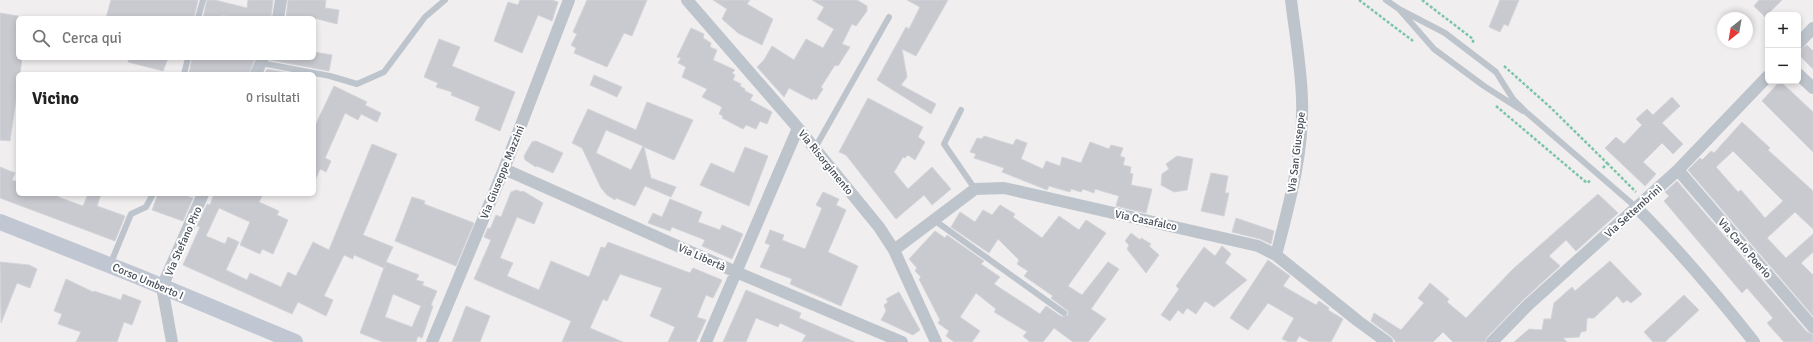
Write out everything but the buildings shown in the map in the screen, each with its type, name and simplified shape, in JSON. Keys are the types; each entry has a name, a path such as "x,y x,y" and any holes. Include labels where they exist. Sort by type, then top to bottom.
{"street":[{"path":"278,16 281,0"},
{"name":"Via Giuseppe Mazzini","path":"432,342 504,169 569,0"},
{"name":"Via Risorgimento","path":"687,0 815,148 879,227 894,250 936,342"},
{"name":"Via San Giuseppe","path":"1276,255 1294,178 1301,130 1302,101 1300,73 1290,0"},
{"path":"1801,41 1813,28"},
{"path":"257,72 262,60"},
{"path":"1801,77 1813,88"},
{"name":"Via Settembrini","path":"1492,342 1528,305 1678,170 1765,79"},
{"path":"706,342 798,128"},
{"name":"Via Libertà","path":"504,169 736,272 902,342"},
{"name":"Via Carlo Poerio","path":"1678,170 1813,327"},
{"name":"Via Casafalco","path":"975,189 1004,188 1258,246 1276,255 1358,321 1387,342"},
{"path":"894,250 975,189"},
{"name":"Via Stefano Piro","path":"162,287 202,196"},
{"path":"1637,208 1670,241 1708,283 1754,342"},
{"name":"Corso Umberto I","path":"0,222 110,265 295,342"},
{"path":"162,287 172,342"}],"lane":[{"path":"199,16 203,0"},
{"path":"316,73 356,84 384,72 425,17 446,0"},
{"path":"1386,0 1399,9 1445,33 1496,72 1513,99 1526,112 1637,208"},
{"path":"1399,9 1434,49 1517,108 1526,112"},
{"path":"815,148 889,17"},
{"path":"184,72 188,60"},
{"path":"262,60 313,72"},
{"path":"961,110 944,144 975,189"},
{"path":"110,265 131,214 146,207 153,196"},
{"path":"934,220 1064,313"}]}
